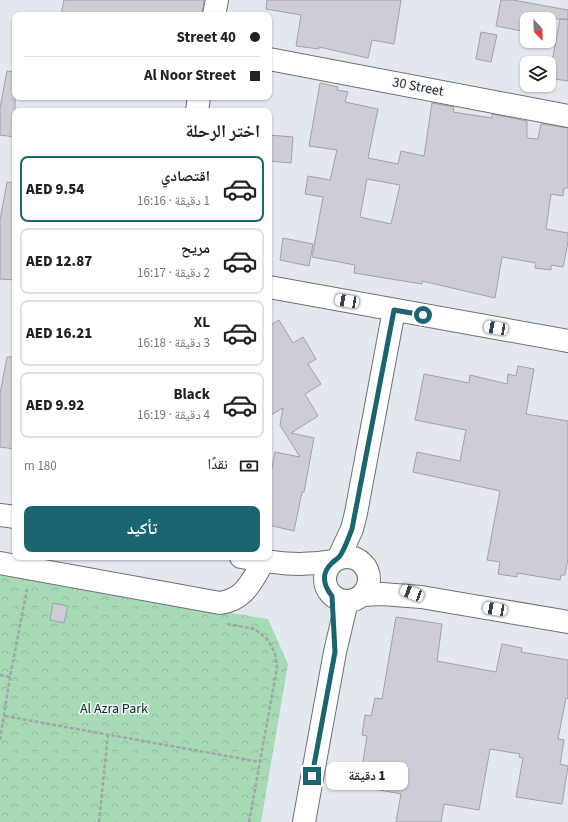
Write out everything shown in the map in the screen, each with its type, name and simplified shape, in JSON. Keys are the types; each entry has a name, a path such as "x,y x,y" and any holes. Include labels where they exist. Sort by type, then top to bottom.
{"street":[{"path":"215,12 217,0"},
{"name":"30 Street","path":"272,60 568,116"},
{"path":"272,288 568,341"},
{"path":"304,822 335,652 356,513 394,310"},
{"path":"0,515 12,517"},
{"path":"260,560 315,564 346,580 382,594 421,597 568,622"},
{"path":"0,563 220,603 239,597 272,562"}],"path":[{"path":"0,740 27,587 23,586"},
{"path":"223,623 255,629 267,639 272,647 275,654 277,668 249,822"},
{"path":"0,675 10,677"},
{"path":"4,716 260,762"},
{"path":"99,822 108,734"}],"green space":[{"name":"Al Azra Park","path":"0,575 268,619 288,664 261,822 0,822"}],"building":[{"path":"64,0 204,0 202,12 62,12"},
{"path":"267,0 401,0 394,44 372,40 368,58 319,47 319,49 296,46 301,15 266,9"},
{"path":"501,0 513,0 568,10 568,19 556,19 556,12 520,12 520,31 496,26"},
{"path":"560,19 568,20 568,81 556,79 556,56 553,56 555,48 556,48"},
{"path":"481,32 497,35 491,62 476,59"},
{"path":"7,71 12,72 12,100 15,100 15,108 12,108 12,137 0,135 0,108"},
{"path":"320,83 338,87 337,90 348,92 345,102 378,109 368,158 398,164 401,151 424,156 432,103 454,107 453,112 492,118 492,114 527,121 527,138 538,139 541,124 568,128 568,188 564,188 563,196 551,194 546,229 568,233 568,242 563,267 551,265 551,270 535,268 536,263 502,257 495,298 422,281 422,284 354,273 355,265 312,257 323,197 305,194 308,176 330,180 337,150 309,146","holes":["367,179 400,185 391,224 360,217"]},
{"path":"272,135 293,137 291,163 272,161"},
{"path":"7,182 12,183 12,280 0,279 0,220"},
{"path":"283,238 313,244 309,266 280,260"},
{"path":"279,320 293,343 303,337 316,359 308,364 321,384 305,394 318,416 291,433 314,438 304,492 302,492 294,531 272,526 272,468 275,452 300,457 280,425 283,408 272,414 272,324"},
{"path":"7,357 12,357 12,449 0,447 0,394"},
{"path":"518,366 534,369 526,414 568,421 568,559 565,575 561,575 560,580 517,573 517,577 498,574 500,562 487,560 500,491 413,472 417,452 460,461 466,430 415,420 424,374 469,383 470,375 507,384 508,374 516,376"},
{"path":"53,603 68,606 64,623 50,620"},
{"path":"396,617 442,624 437,661 496,672 502,644 522,648 521,652 568,660 568,699 566,698 558,739 564,740 560,764 568,766 562,804 516,797 523,758 519,757 520,754 490,749 479,810 444,804 441,822 396,822 401,794 359,786 367,736 362,735 365,715 371,716 375,698 382,699"}],"route":[{"path":"312,776 335,652 332,596 327,590 324,582 324,574 333,561 339,557 352,529 394,310 423,315"}]}
